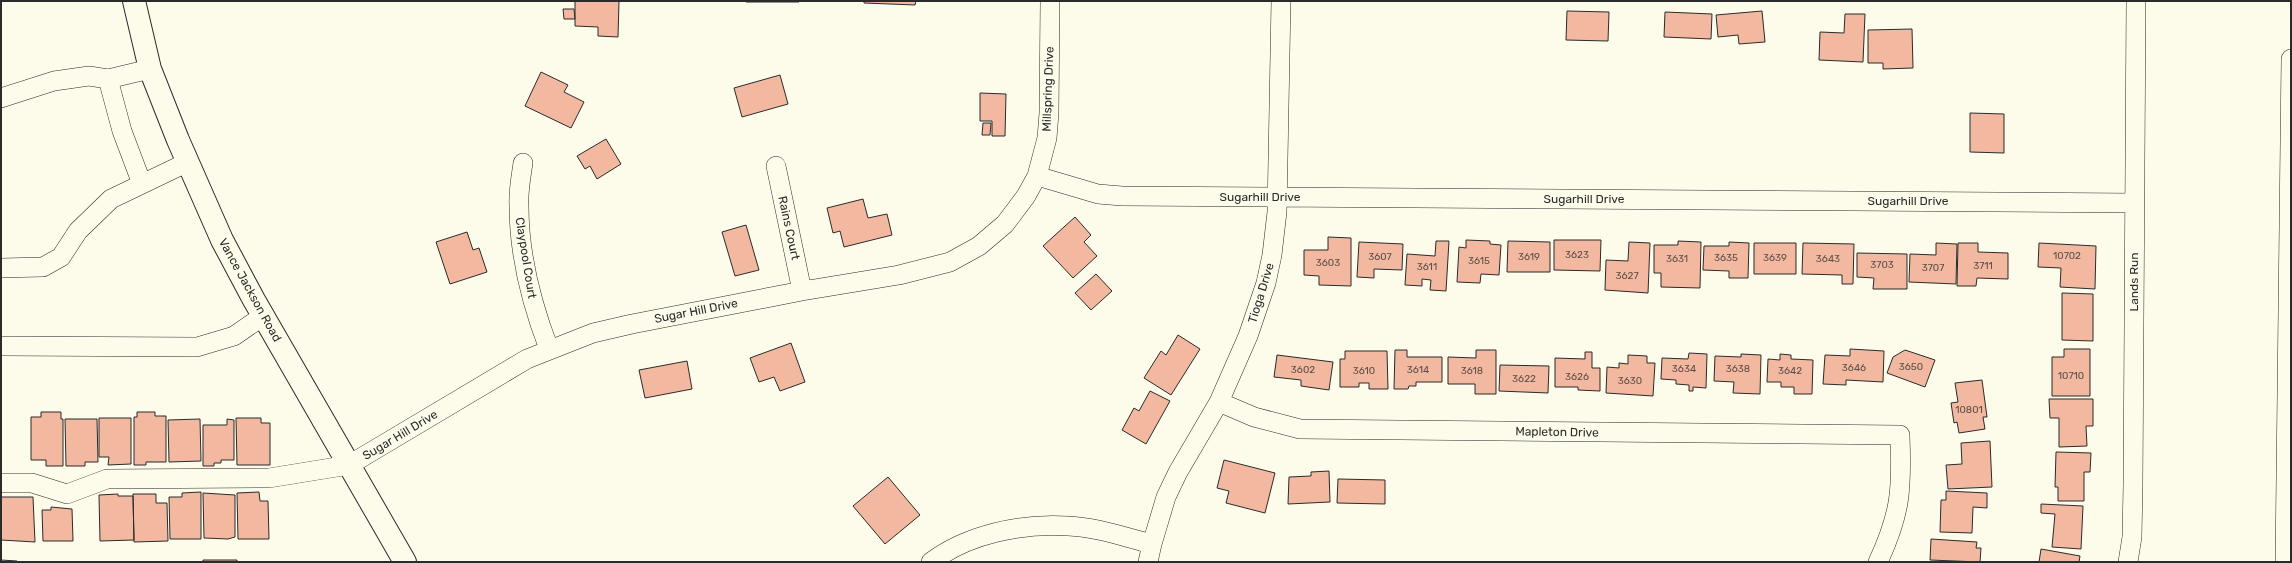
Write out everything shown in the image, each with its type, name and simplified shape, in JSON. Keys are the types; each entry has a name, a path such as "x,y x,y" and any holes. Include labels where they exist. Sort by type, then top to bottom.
{"main road":[{"name":"Vance Jackson Road","path":"134,1 150,69 222,240 263,316 405,562"}],"street":[{"name":"Millspring Drive","path":"1036,176 1047,138 1049,113 1050,1"},
{"name":"Tioga Drive","path":"1148,562 1166,497 1178,472 1219,402 1248,336 1266,283 1272,255 1278,197 1281,1"},
{"name":"Lands Run","path":"2128,562 2132,537 2133,485 2136,1"},
{"path":"2285,562 2288,468 2291,59"},
{"path":"1,98 54,81 89,76 108,79 150,69"},
{"path":"108,79 122,131 142,184"},
{"path":"1,268 43,267 61,257 78,231 111,198 188,162"},
{"name":"Claypool Court","path":"523,163 518,204 520,227 535,311 549,350"},
{"name":"Rains Court","path":"776,166 802,291"},
{"name":"Sugarhill Drive","path":"1036,176 1073,188 1106,195 2134,203"},
{"name":"Sugar Hill Drive","path":"350,465 504,372 549,350 592,333 802,291 934,267 965,255 979,246 1005,224 1026,196 1036,176"},
{"path":"1,346 197,347 234,336 263,316"},
{"name":"Mapleton Drive","path":"1219,402 1254,417 1300,429 1900,435 1902,484 1900,501 1891,534 1878,562"},
{"path":"1,482 32,482 67,494 107,480 269,478 350,465"},
{"path":"931,562 959,545 975,539 1024,528 1046,526 1090,529 1152,544"}],"building":[{"path":"575,1 619,1 618,37 598,36 598,27 575,26"},
{"path":"746,1 799,2 746,2"},
{"path":"864,1 916,1 915,5 864,3"},
{"path":"563,9 574,9 575,19 564,19"},
{"path":"1567,11 1609,12 1608,41 1566,40"},
{"path":"1762,11 1765,42 1739,44 1738,35 1718,37 1716,15"},
{"path":"1665,12 1712,14 1711,39 1664,37"},
{"path":"1845,14 1865,14 1863,62 1819,60 1820,32 1844,33"},
{"path":"1912,29 1913,68 1883,69 1883,63 1868,63 1868,30"},
{"path":"541,72 568,85 564,92 584,102 571,128 525,106"},
{"path":"780,75 788,104 742,117 734,88"},
{"path":"980,93 1006,94 1005,136 992,136 992,121 980,121"},
{"path":"1970,113 2004,114 2004,153 1970,152"},
{"path":"983,123 991,123 990,135 982,135"},
{"path":"606,139 621,164 597,179 590,166 585,169 577,156"},
{"path":"863,199 868,218 887,214 892,235 844,247 840,231 833,233 827,208"},
{"path":"1075,217 1091,235 1084,242 1097,256 1073,278 1043,246"},
{"path":"746,225 759,270 735,276 722,232"},
{"path":"467,232 473,250 479,248 487,272 450,284 436,242"},
{"path":"1328,237 1351,238 1351,286 1319,285 1319,276 1304,275 1304,250 1328,250"},
{"path":"1466,240 1490,241 1490,244 1501,245 1499,275 1481,274 1480,283 1457,282 1459,247 1466,248"},
{"path":"1554,240 1601,240 1600,271 1554,270"},
{"path":"1436,241 1449,241 1446,291 1430,290 1431,280 1422,279 1422,286 1405,285 1407,254 1435,256"},
{"path":"1508,241 1550,242 1550,272 1507,272"},
{"path":"1678,241 1701,242 1700,288 1661,287 1661,273 1654,273 1654,245 1678,245"},
{"path":"1359,242 1403,244 1402,270 1374,269 1374,278 1357,277"},
{"path":"1629,242 1650,243 1648,293 1605,290 1606,260 1628,261"},
{"path":"1729,242 1749,243 1748,278 1729,278 1729,271 1703,270 1704,246 1729,246"},
{"path":"1754,243 1796,243 1796,274 1754,274"},
{"path":"1803,243 1854,244 1853,284 1842,284 1842,275 1802,274"},
{"path":"1936,243 1957,244 1956,284 1909,282 1910,254 1936,255"},
{"path":"1958,243 1978,243 1978,252 2008,253 2008,279 1977,278 1976,286 1957,286"},
{"path":"2039,243 2096,246 2095,289 2060,287 2061,268 2038,267"},
{"path":"1857,253 1907,254 1907,289 1873,289 1874,278 1857,277"},
{"path":"1096,274 1112,291 1091,310 1075,293"},
{"path":"2062,293 2093,294 2093,341 2062,340"},
{"path":"1178,335 1200,349 1171,395 1144,378 1161,351 1166,355"},
{"path":"791,343 805,382 780,391 774,377 759,382 750,358"},
{"path":"1850,349 1884,351 1883,382 1846,380 1846,385 1823,384 1825,355 1850,356"},
{"path":"2064,349 2090,349 2090,396 2052,396 2052,357 2064,357"},
{"path":"1395,350 1407,350 1407,357 1442,357 1442,382 1416,382 1416,386 1409,386 1408,389 1394,389"},
{"path":"1476,350 1496,350 1496,394 1475,394 1475,384 1448,384 1448,357 1476,358"},
{"path":"1905,350 1935,360 1925,387 1887,373 1893,357"},
{"path":"1345,351 1387,351 1388,389 1369,389 1369,383 1359,383 1359,387 1340,387 1340,359 1345,359"},
{"path":"1585,352 1592,352 1592,368 1600,368 1600,391 1578,390 1578,387 1555,387 1555,358 1585,359"},
{"path":"1689,353 1707,354 1706,388 1693,387 1693,391 1689,391 1689,385 1676,384 1676,380 1661,379 1662,358 1688,359"},
{"path":"1741,354 1761,355 1760,394 1733,393 1734,382 1714,381 1715,356 1741,357"},
{"path":"1780,354 1791,355 1791,359 1813,360 1812,394 1794,394 1794,387 1781,387 1781,382 1767,382 1768,359 1780,360"},
{"path":"1277,355 1333,362 1329,390 1301,386 1301,380 1274,377"},
{"path":"1628,355 1647,356 1647,363 1655,363 1653,396 1606,393 1607,367 1619,368 1619,363 1628,364"},
{"path":"687,361 692,389 645,398 639,370"},
{"path":"1500,365 1549,366 1548,393 1499,391"},
{"path":"1982,380 1987,417 1983,417 1985,429 1959,433 1957,422 1954,423 1951,403 1958,402 1955,383"},
{"path":"1150,391 1170,401 1146,444 1122,430 1134,408 1139,411"},
{"path":"2049,399 2093,399 2093,426 2086,426 2087,446 2059,447 2059,418 2050,418"},
{"path":"41,412 61,412 61,419 63,419 63,466 46,466 46,460 31,460 31,417 41,417"},
{"path":"137,412 155,412 155,416 166,416 166,462 146,462 146,465 134,465 134,417 137,417"},
{"path":"99,418 131,418 131,464 108,465 109,457 99,457"},
{"path":"236,418 261,418 261,423 270,423 270,465 237,465"},
{"path":"65,419 97,419 98,462 85,462 85,466 66,466"},
{"path":"200,419 201,461 169,462 168,420"},
{"path":"227,419 234,420 234,460 221,460 221,463 214,463 214,466 203,466 203,425 227,425"},
{"path":"1990,441 1992,487 1948,489 1946,465 1962,464 1961,443"},
{"path":"2056,452 2091,453 2090,472 2084,472 2084,501 2058,501 2058,487 2055,487"},
{"path":"1224,460 1275,473 1265,513 1226,503 1229,491 1217,488"},
{"path":"1329,471 1330,502 1288,504 1289,477 1311,476 1311,472"},
{"path":"888,477 920,515 885,544 853,506"},
{"path":"1338,479 1385,480 1385,504 1337,503"},
{"path":"1946,491 1987,493 1987,508 1973,507 1972,533 1940,532 1941,500 1946,500"},
{"path":"201,492 201,539 170,539 169,497 182,497 182,493"},
{"path":"259,492 260,501 268,501 269,539 238,539 237,493"},
{"path":"203,493 235,495 235,537 228,539 204,538"},
{"path":"118,494 118,496 133,496 134,540 100,541 99,495"},
{"path":"133,494 156,494 156,503 167,503 168,541 134,542"},
{"path":"1,497 33,497 35,542 1,540"},
{"path":"2041,504 2083,506 2081,549 2052,547 2055,514 2041,513"},
{"path":"51,507 72,509 73,541 43,541 42,510 51,510"},
{"path":"1931,539 1977,542 1976,548 1981,548 1980,562 1930,560"},
{"path":"2041,549 2080,556 2079,562 2039,562"},
{"path":"1,560 17,561 17,562 1,562"},
{"path":"203,560 237,560 237,562 203,562"}]}
